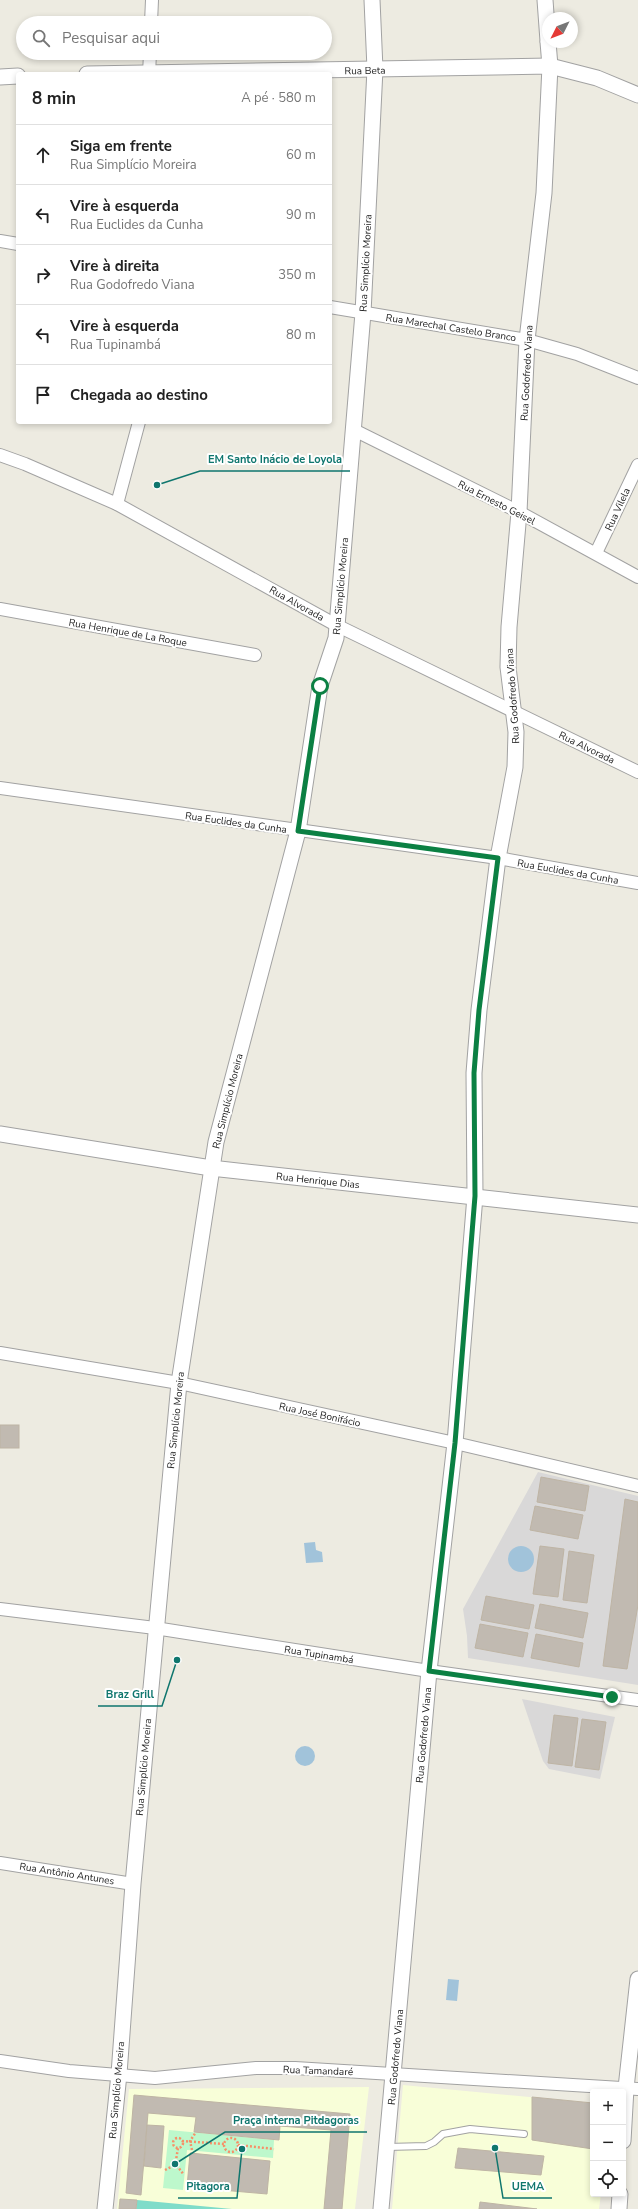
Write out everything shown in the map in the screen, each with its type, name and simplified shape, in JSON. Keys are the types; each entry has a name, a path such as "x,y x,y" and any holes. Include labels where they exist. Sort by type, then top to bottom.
{"street":[{"path":"151,16 152,0"},
{"name":"Rua Simplício Moreira","path":"104,2209 119,2074 133,1884 155,1628 179,1383 216,1142 298,831 320,686 336,632 363,313 375,69 372,0"},
{"name":"Rua Godofredo Viana","path":"545,0 546,12"},
{"name":"Rua Godofredo Viana","path":"381,2209 429,1671 455,1443 475,1196 475,1065 479,1010 498,858 515,767 516,732 508,667 519,512 527,340 544,193 550,66 548,48"},
{"path":"149,72 150,60"},
{"name":"Rua Beta","path":"206,72 550,66 597,78 638,95"},
{"path":"0,77 16,76"},
{"path":"0,241 16,244"},
{"name":"Rua Marechal Castelo Branco","path":"332,307 527,340 577,354 638,378"},
{"path":"117,504 138,424"},
{"name":"Rua Ernesto Geisel","path":"354,430 519,512 638,577"},
{"name":"Rua Alvorada","path":"0,455 25,464 117,504 336,632 514,712 638,772"},
{"name":"Rua Vilela","path":"596,554 638,465"},
{"name":"Rua Henrique de La Roque","path":"0,609 255,655"},
{"name":"Rua Euclides da Cunha","path":"0,788 498,858 638,883"},
{"name":"Rua Henrique Dias","path":"0,1134 211,1168 638,1215"},
{"name":"Rua José Bonifácio","path":"0,1353 179,1383 455,1443 638,1486"},
{"name":"Rua Tupinambá","path":"0,1609 155,1628 429,1671 638,1700"},
{"name":"Rua Antônio Antunes","path":"0,1863 133,1884"},
{"path":"626,2125 632,2088 638,1978"},
{"name":"Rua Tamandaré","path":"0,2061 70,2071 155,2078 272,2068 632,2088"},
{"path":"619,2209 620,2197"}],"lane":[{"path":"387,2146 426,2146 434,2142 443,2134 470,2129 524,2134"}],"path":[{"path":"192,2150 190,2141 196,2132"},
{"path":"178,2148 174,2146 173,2142 176,2138 190,2141 224,2144"},
{"path":"231,2138 235,2139 238,2145 235,2152 231,2153 225,2149 224,2144 226,2140 231,2138"},
{"path":"175,2166 178,2148 182,2145 182,2140"},
{"path":"238,2145 274,2148"},
{"path":"165,2170 175,2166"},
{"path":"175,2166 178,2167 184,2175"}],"shaded area":[{"path":"538,1472 638,1496 638,1685 468,1658 467,1636 463,1609"},
{"path":"315,1542 316,1550 322,1552 323,1562 306,1563 304,1543"},
{"path":"521,1546 530,1550 534,1559 530,1568 521,1572 512,1568 508,1559 512,1550"},
{"path":"522,1699 615,1717 600,1779 549,1769 543,1761"},
{"path":"301,1746 309,1746 315,1752 315,1760 309,1766 301,1766 295,1760 295,1752"},
{"path":"448,1979 459,1980 457,2001 446,2000"},
{"path":"403,2085 590,2103 590,2197 601,2197 599,2209 392,2209"},
{"path":"369,2087 355,2209 117,2209 129,2089"},
{"path":"169,2130 274,2140 273,2158 187,2150 183,2190 163,2188"},
{"path":"137,2200 232,2209 136,2209"}],"building":[{"path":"0,1425 19,1425 19,1448 0,1448"},
{"path":"541,1477 589,1486 585,1511 537,1502"},
{"path":"625,1499 638,1502 638,1605 627,1669 603,1666"},
{"path":"535,1506 583,1515 578,1539 530,1530"},
{"path":"540,1546 564,1549 558,1597 533,1594"},
{"path":"569,1551 594,1555 587,1603 563,1600"},
{"path":"486,1596 534,1605 529,1629 481,1620"},
{"path":"540,1604 588,1613 583,1638 535,1628"},
{"path":"480,1624 528,1633 523,1657 475,1648"},
{"path":"536,1634 583,1643 579,1667 531,1658"},
{"path":"554,1715 578,1718 572,1766 548,1763"},
{"path":"582,1719 606,1722 599,1770 575,1767"},
{"path":"134,2095 350,2114 342,2209 324,2209 331,2130 280,2126 279,2140 194,2132 196,2117 148,2113 141,2195 126,2193"},
{"path":"532,2097 590,2103 590,2149 532,2140"},
{"path":"147,2125 164,2126 161,2168 144,2166"},
{"path":"458,2148 544,2156 541,2175 455,2168"},
{"path":"190,2153 270,2161 267,2194 187,2187"},
{"path":"120,2199 137,2200 136,2209 119,2209"},
{"path":"480,2202 537,2209 479,2209"}],"place":[{"name":"EM Santo Inácio de Loyola","path":"157,485"},
{"name":"Braz Grill","path":"177,1660"},
{"name":"UEMA","path":"495,2148"},
{"name":"Pitagora","path":"242,2149"},
{"name":"Praça interna Pitdagoras","path":"175,2164"}],"route":[{"path":"320,686 298,831 498,858 479,1010 474,1073 475,1196 455,1443 429,1671 612,1697"}]}
